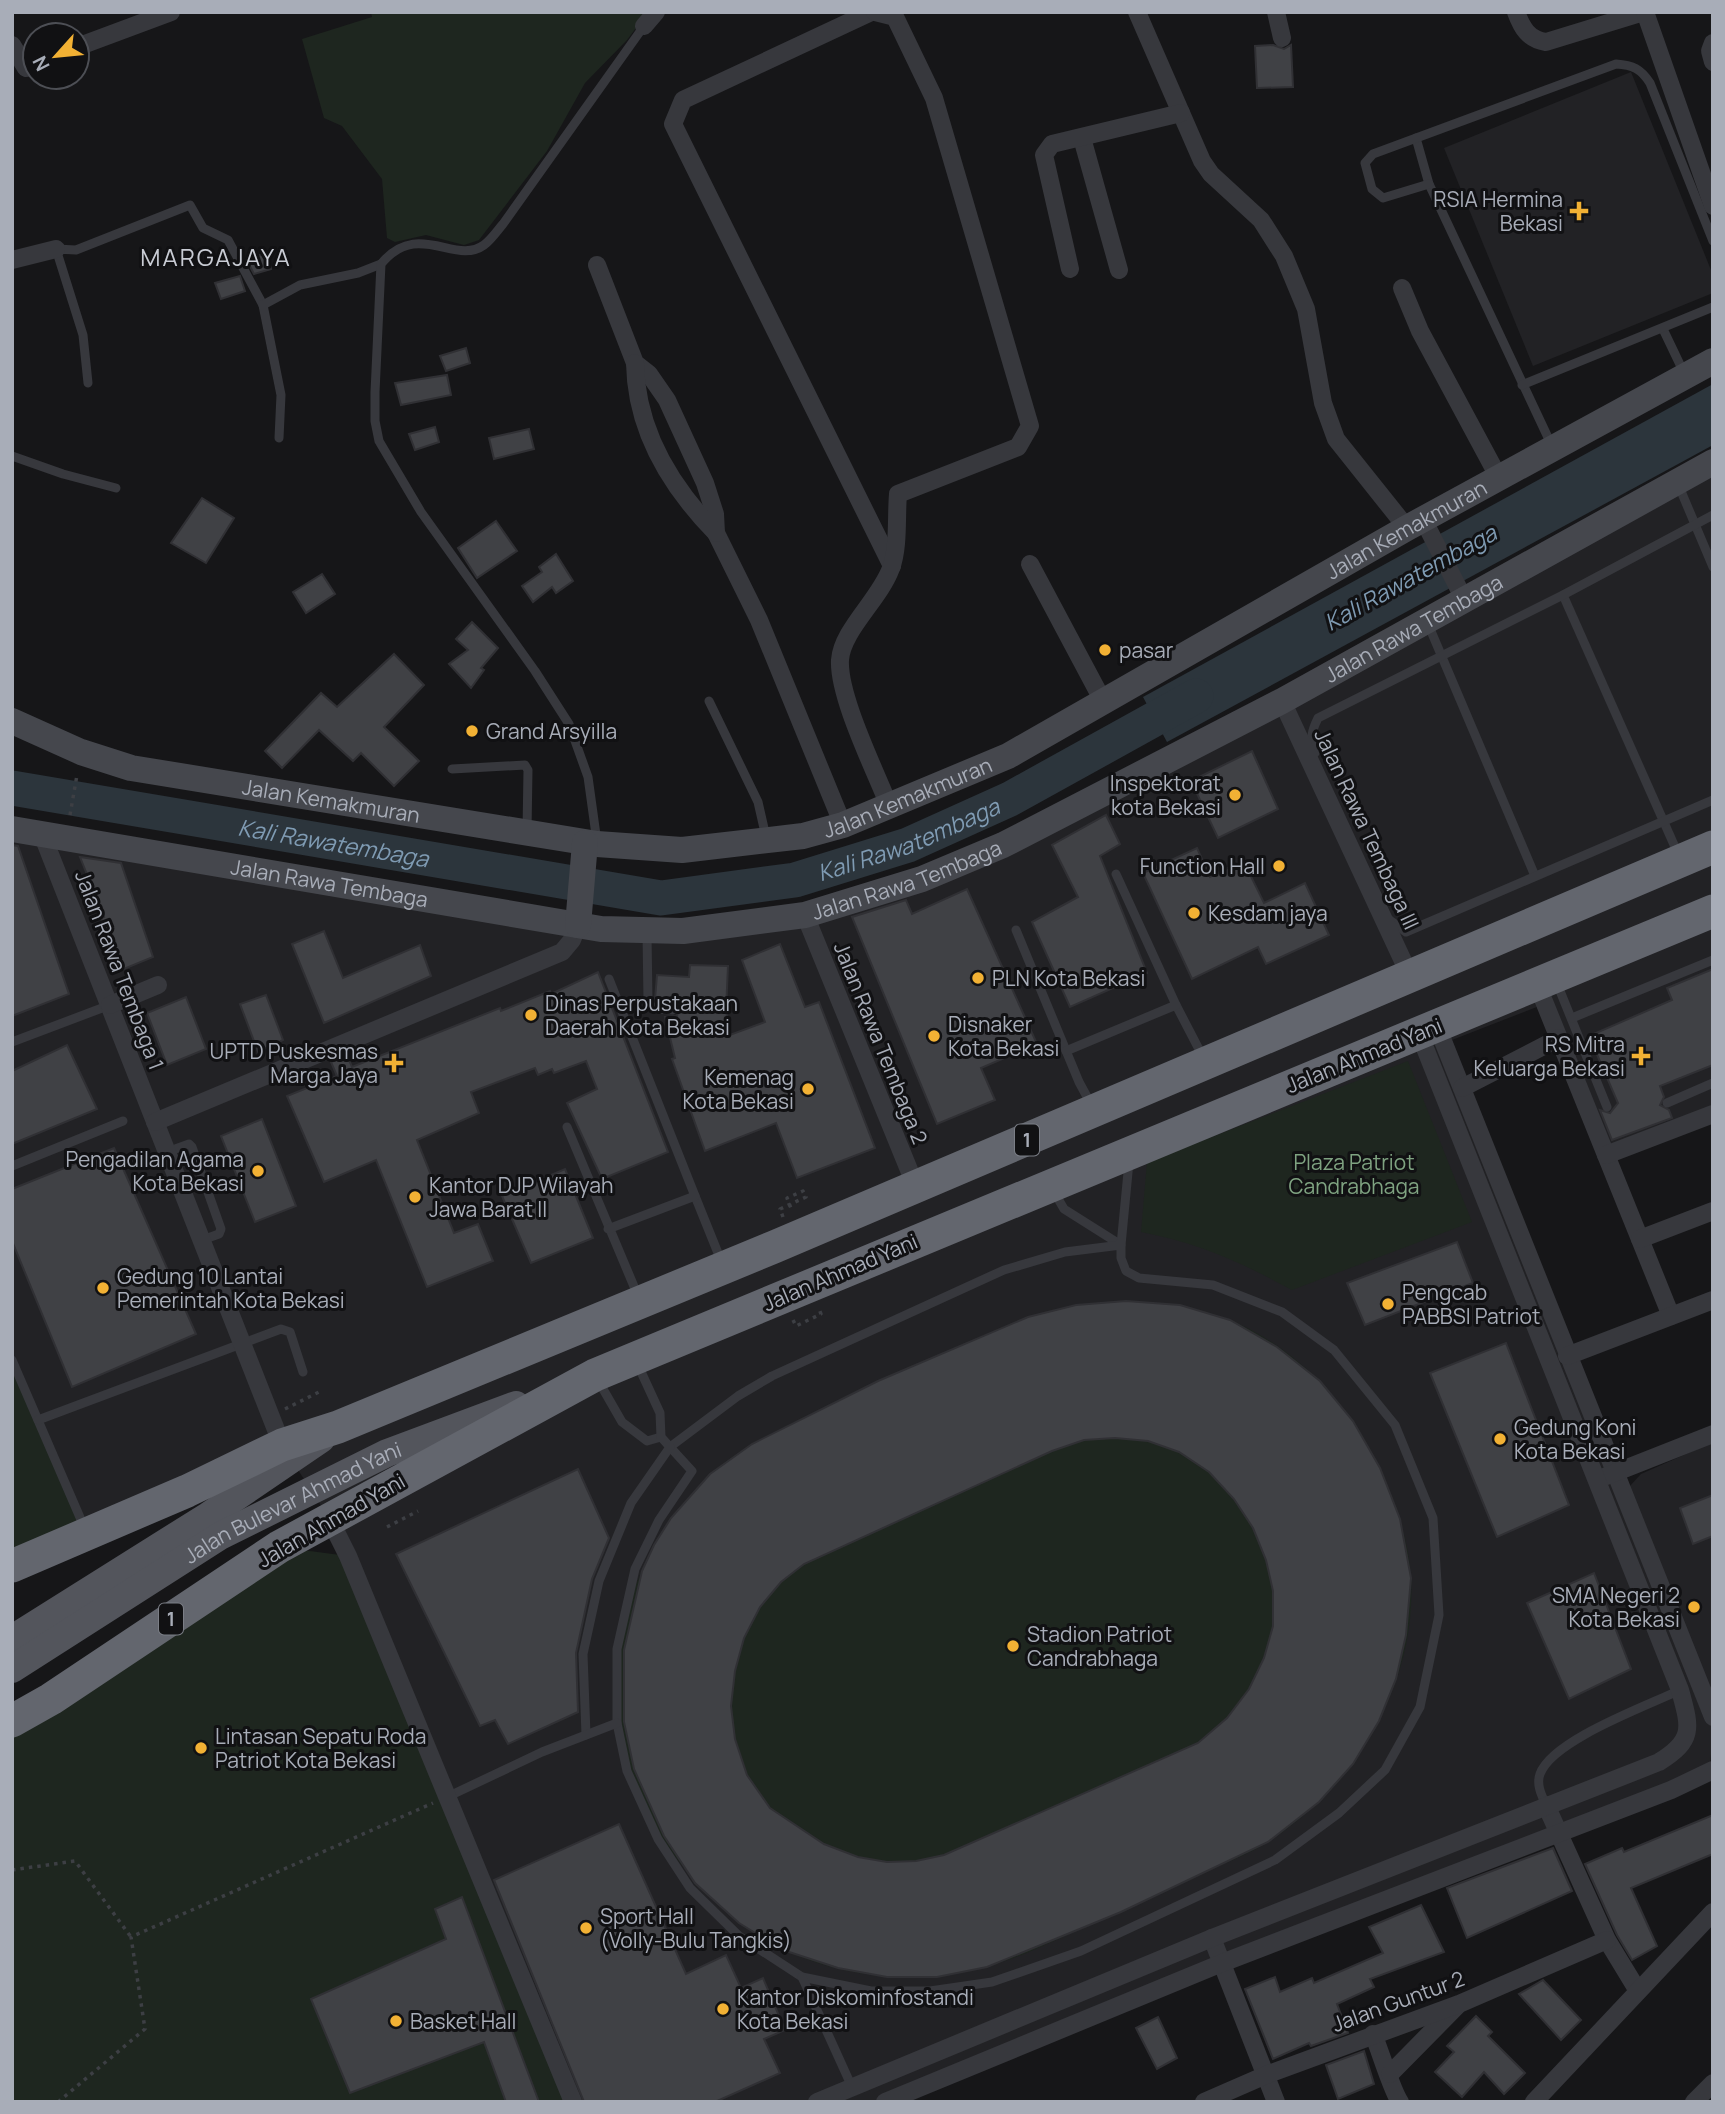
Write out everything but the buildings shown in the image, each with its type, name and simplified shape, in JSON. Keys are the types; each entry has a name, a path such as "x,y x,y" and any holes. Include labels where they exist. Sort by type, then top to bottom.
{"highway":[{"name":"1","path":"12,1566 282,1445 338,1427 724,1268 1713,847"},
{"name":"Jalan Ahmad Yani","path":"12,1721 51,1699 279,1547 595,1375 1713,911"}],"main road":[{"name":"Jalan Bulevar Ahmad Yani","path":"12,1639 214,1526 387,1453 595,1375"},
{"name":"Jalan Bulevar Ahmad Yani","path":"12,1669 214,1526 338,1427"}],"street":[{"path":"91,42 171,12"},
{"path":"889,806 841,681 840,657 849,633 879,595 892,566 898,494 1018,447 1030,426 934,98 895,17 873,12 683,100 673,124 892,566"},
{"path":"1137,12 1202,162 1211,174 1261,220 1284,256 1306,309 1323,403 1336,439 1420,526 1461,592"},
{"path":"1276,12 1282,38"},
{"path":"1517,12 1522,28 1535,40 1546,42 1644,12 1707,170 1713,206"},
{"path":"1713,43 1710,51 1713,62"},
{"path":"12,46 21,61"},
{"path":"1070,269 1044,155 1052,144 1181,113"},
{"path":"1082,138 1119,270"},
{"path":"12,260 56,249"},
{"path":"597,265 635,363 635,390 641,413 660,459 687,504 716,533 760,620 844,825"},
{"path":"1402,288 1420,331 1499,478"},
{"name":"Jalan Kemakmuran","path":"12,721 81,752 131,768 527,833 589,848 682,850 767,842 844,825 1008,756 1420,526 1499,478 1713,361"},
{"path":"635,363 649,374 667,400 705,483 715,514 716,533"},
{"name":"Jalan Rawa Tembaga","path":"12,829 647,931 727,928 805,915 922,879 1003,845 1282,701 1426,620 1461,592 1677,483 1713,462"},
{"path":"1030,564 1104,703"},
{"name":"Jalan Rawa Tembaga III","path":"1282,701 1410,976"},
{"name":"Jalan Rawa Tembaga 1","path":"42,834 282,1445"},
{"path":"155,1122 562,952 572,940 578,921 589,848"},
{"name":"Jalan Rawa Tembaga 2","path":"805,915 916,1187"},
{"path":"1546,980 1559,1038 1671,1316"},
{"path":"110,1005 158,985"},
{"path":"1428,1029 1462,1088 1571,1355 1614,1473 1713,1717"},
{"path":"817,2102 1212,1938 1658,1762 1687,1738 1689,1723 1680,1690 1594,1480 1428,1029"},
{"path":"1462,1088 1559,1038"},
{"path":"1606,1155 1713,1114"},
{"path":"1640,1239 1713,1211"},
{"path":"1571,1355 1713,1300"},
{"path":"1594,1480 1713,1434"},
{"path":"329,1518 348,1556 445,1798 573,2102"},
{"path":"886,2102 1222,1963 1711,1774"},
{"path":"1546,1805 1608,1940 1638,1991"},
{"path":"1534,2102 1713,1912"},
{"path":"1212,1938 1276,2102"},
{"name":"Jalan Guntur 2","path":"1204,2102 1266,2075 1459,2004 1608,1940"},
{"path":"1390,2074 1459,2004"},
{"path":"1373,2034 1400,2102"}],"lane":[{"path":"263,305 300,285 358,273 381,264 404,246 433,243 462,251 484,245 503,224 650,19"},
{"path":"1429,184 1383,198 1372,189 1365,163 1373,154 1616,64 1628,65 1641,70 1650,83 1713,242"},
{"path":"1416,138 1429,184 1554,449"},
{"path":"88,383 83,335 56,249 76,250 190,205 203,228 228,240 263,305 281,395 279,438"},
{"path":"381,264 375,392 375,421 379,441 421,512 535,671 569,724 587,777 589,848"},
{"path":"1522,385 1713,307"},
{"path":"1663,329 1686,376"},
{"path":"12,456 63,474 116,488"},
{"path":"1677,483 1713,567"},
{"path":"1713,515 1563,595 1318,718 1312,730 1311,744 1387,918 1406,932 1713,800"},
{"path":"1563,595 1681,860"},
{"path":"1426,620 1535,876"},
{"path":"709,701 758,802 767,842"},
{"path":"452,769 525,765 528,770 527,833"},
{"path":"1116,874 1176,1005 1206,1063"},
{"path":"1016,930 1066,1051 1095,1110"},
{"path":"647,931 648,1001 653,1009 673,1010"},
{"path":"1572,1018 1713,960"},
{"path":"609,979 724,1268"},
{"path":"1546,980 1572,1018 1607,1107"},
{"path":"12,1042 110,1005"},
{"path":"1066,1051 1176,1005"},
{"path":"1667,1103 1713,1083"},
{"path":"12,1166 124,1121"},
{"path":"567,1127 640,1302"},
{"path":"167,1152 189,1144 192,1147 221,1229 219,1234 202,1240"},
{"path":"635,1358 660,1413 661,1437 692,1471 659,1520 635,1569 617,1650 617,1723 626,1771 658,1839 690,1888 738,1936 802,1977 871,1991 930,1991 992,1982 1082,1951 1275,1860 1339,1813 1385,1770 1420,1707 1439,1615 1433,1518 1395,1425 1334,1350 1282,1312 1213,1285 1139,1278 1126,1271 1121,1258 1121,1245 1129,1190 1129,1152"},
{"path":"1050,1185 1064,1209 1121,1245"},
{"path":"608,1229 695,1196"},
{"path":"586,1735 583,1654 599,1581 631,1503 670,1447 738,1396 772,1376 1004,1270 1065,1252 1121,1245"},
{"path":"38,1420 281,1329 290,1332 303,1372"},
{"path":"12,1360 88,1534"},
{"path":"595,1375 628,1430 647,1441 661,1437"},
{"path":"1546,1805 1539,1790 1539,1774 1557,1752 1680,1690"},
{"path":"445,1798 617,1723"},
{"path":"802,1977 852,2087"}],"path":[{"path":"69,821 78,771"},
{"path":"780,1209 806,1197 803,1191 787,1198"},
{"path":"793,1320 796,1326 821,1314"},
{"path":"288,1408 319,1392"},
{"path":"387,1527 418,1511"},
{"path":"131,1937 445,1798"},
{"path":"12,1870 75,1861 131,1937 145,2029 58,2102"}],"shaded area":[{"name":"RSIA Hermina Bekasi","path":"1631,72 1713,275 1713,293 1533,366 1444,148"},
{"path":"1713,460 1713,1112 1608,1152 1547,1003 1452,1040 1713,1723 1710,1769 885,2102 574,2102 329,1518 282,1445 88,1534 12,1360 12,830 683,931 922,879"},
{"name":"SMA Negeri 2 Kota Bekasi","path":"1713,1442 1713,1696 1631,1501 1630,1486 1641,1474"}],"green space":[{"path":"371,12 648,12 627,40 585,83 547,151 479,240 464,245 426,235 395,242 387,238 382,179 342,126 324,118 302,39 372,17"},
{"name":"Plaza Patriot Candrabhaga","path":"1408,1061 1472,1222 1292,1290 1219,1255 1141,1232 1147,1162"},
{"name":"Stadion Patriot Candrabhaga","path":"1126,1301 1202,1311 1227,1319 1267,1339 1322,1384 1363,1438 1395,1505 1406,1541 1411,1578 1410,1617 1404,1655 1392,1692 1375,1727 1330,1790 1302,1817 1271,1840 1152,1898 1015,1957 977,1968 907,1976 871,1975 828,1966 775,1945 716,1902 670,1850 639,1791 621,1728 618,1662 632,1598 661,1535 718,1468 778,1431 1011,1324 1069,1308"},
{"path":"12,1360 81,1519 12,1566"},
{"path":"279,1547 348,1556 573,2102 12,2102 12,1721"}],"water":[{"path":"1713,384 1713,445 1167,742 1143,697"}],"waterway":[{"name":"Kali Rawatembaga","path":"12,788 661,898 795,880 908,845 1010,799 1196,696"}],"place":[{"name":"RSIA Hermina Bekasi","path":"1579,211"},
{"name":"pasar","path":"1105,650"},
{"name":"Grand Arsyilla","path":"472,731"},
{"name":"Inspektorat kota Bekasi","path":"1235,795"},
{"name":"Function Hall","path":"1279,866"},
{"name":"Kesdam jaya","path":"1194,913"},
{"name":"PLN Kota Bekasi","path":"978,978"},
{"name":"Dinas Perpustakaan Daerah Kota Bekasi","path":"531,1015"},
{"name":"Disnaker Kota Bekasi","path":"934,1036"},
{"name":"RS Mitra Keluarga Bekasi","path":"1641,1056"},
{"name":"UPTD Puskesmas Marga Jaya","path":"394,1063"},
{"name":"Kemenag Kota Bekasi","path":"808,1089"},
{"name":"Pengadilan Agama Kota Bekasi","path":"258,1171"},
{"name":"Kantor DJP Wilayah Jawa Barat II","path":"415,1197"},
{"name":"Gedung 10 Lantai Pemerintah Kota Bekasi","path":"103,1288"},
{"name":"Pengcab PABBSI Patriot","path":"1388,1304"},
{"name":"Gedung Koni Kota Bekasi","path":"1500,1439"},
{"name":"SMA Negeri 2 Kota Bekasi","path":"1694,1607"},
{"name":"Stadion Patriot Candrabhaga","path":"1013,1646"},
{"name":"Lintasan Sepatu Roda Patriot Kota Bekasi","path":"201,1748"},
{"name":"Sport Hall (Volly-Bulu Tangkis)","path":"586,1928"},
{"name":"Kantor Diskominfostandi Kota Bekasi","path":"723,2009"},
{"name":"Basket Hall","path":"396,2021"}],"district":[{"name":"MARGAJAYA","path":"216,256"}]}
